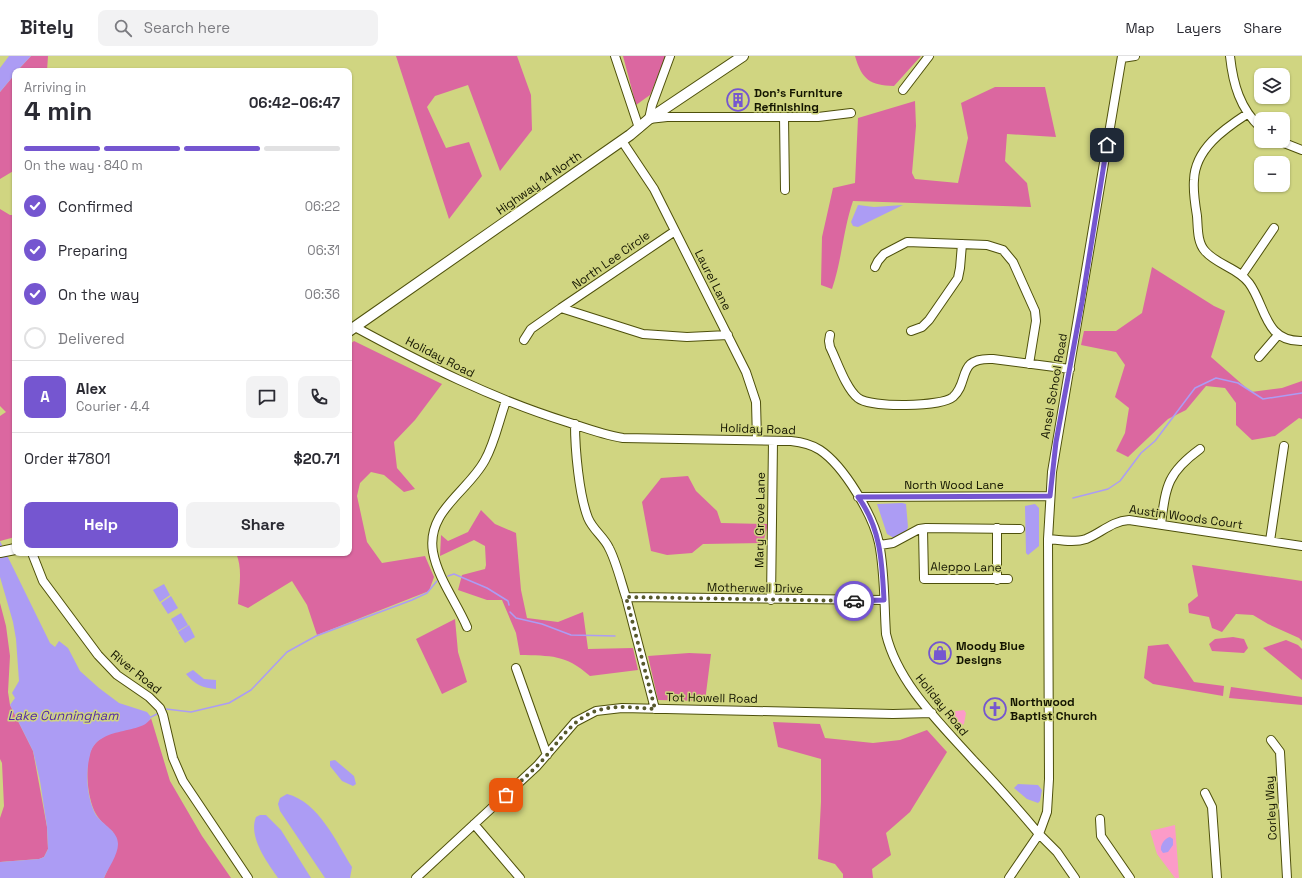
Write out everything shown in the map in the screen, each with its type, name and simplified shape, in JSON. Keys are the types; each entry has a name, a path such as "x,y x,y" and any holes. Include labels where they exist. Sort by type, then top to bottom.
{"main road":[{"name":"Highway 14 North","path":"352,329 743,56"},
{"path":"0,552 12,549"}],"street":[{"path":"615,56 639,128"},
{"path":"670,56 652,105 650,120 667,117 818,117 851,113"},
{"path":"903,90 929,56"},
{"path":"1122,57 1135,56"},
{"path":"1230,56 1236,91 1247,114 1254,121"},
{"name":"Ansel School Road","path":"1009,878 1039,834 1047,812 1049,778 1048,539 1050,496 1056,442 1070,369 1122,57"},
{"path":"1247,114 1222,130 1215,137 1199,160 1194,180 1198,237 1201,246 1208,254 1242,275 1250,284 1266,319 1278,335 1286,339 1302,341"},
{"path":"784,117 785,190"},
{"name":"Laurel Lane","path":"622,141 654,189 728,335 753,392 757,413 757,440"},
{"path":"1290,145 1302,150"},
{"path":"1242,275 1274,228"},
{"name":"North Lee Circle","path":"524,340 531,329 675,231"},
{"path":"875,267 884,254 904,242 912,241 996,246 1006,252 1011,258 1036,316 1029,364"},
{"path":"911,331 922,327 929,320 958,278 962,244"},
{"path":"561,308 643,334 687,337 728,335"},
{"name":"Holiday Road","path":"352,329 506,401 623,438 757,440 802,443 819,449 839,469 872,520 880,545 886,634 892,655 907,681 932,712 1039,834"},
{"path":"830,335 830,347 851,389 858,398 868,403 942,402 955,395 966,369 975,361 987,358 1070,369"},
{"path":"1259,357 1278,335"},
{"path":"467,627 437,564 433,551 434,532 445,508 470,482 484,461 506,401"},
{"path":"575,424 578,461 587,513 593,526 610,549 626,597 655,709"},
{"name":"Mary Grove Lane","path":"771,600 773,441"},
{"path":"1270,541 1284,446"},
{"path":"1160,524 1164,498 1170,479 1181,464 1200,449"},
{"name":"North Wood Lane","path":"858,497 1050,496"},
{"name":"Austin Woods Court","path":"1048,539 1069,541 1084,540 1122,520 1160,524 1302,546"},
{"path":"997,528 997,580"},
{"path":"880,545 893,543 923,529 1020,529"},
{"name":"Aleppo Lane","path":"923,529 924,579 1008,579"},
{"name":"River Road","path":"33,556 44,581 98,655 117,675 149,697 160,708 174,758 183,781 248,878"},
{"name":"Motherwell Drive","path":"626,597 771,600 884,600"},
{"path":"516,668 547,754"},
{"name":"Tot Howell Road","path":"416,878 537,766 575,722 589,713 608,708 893,714 932,712"},
{"name":"Corley Way","path":"1271,740 1280,752 1287,878"},
{"path":"1205,793 1212,807 1217,878"},
{"path":"1100,819 1101,836 1130,878"},
{"path":"474,824 520,878"},
{"path":"1039,834 1057,852 1075,878"}],"shaded area":[{"path":"31,56 48,56 47,68 20,68"},
{"path":"396,56 517,56 531,95 532,130 500,171 468,85 435,96 427,107 446,148 469,142 482,176 449,219"},
{"path":"623,56 666,56 650,95 636,105"},
{"path":"855,56 921,56 894,86 879,84 868,80 861,71"},
{"path":"12,78 12,172 0,179 0,92"},
{"path":"995,87 1045,87 1056,137 1007,134 1005,161 1027,183 1031,207 853,201 832,289 821,285 822,237 833,188 855,183 858,118 915,101 916,126 912,173 915,179 958,183 968,138 961,103"},
{"path":"0,209 12,215 12,538 0,541 0,416 6,412 0,406"},
{"path":"1152,267 1214,306 1225,311 1211,357 1251,392 1282,388 1302,381 1302,419 1299,418 1275,436 1252,440 1236,425 1236,403 1225,388 1206,386 1186,410 1168,419 1128,457 1116,451 1125,433 1129,408 1115,397 1125,365 1116,352 1081,345 1084,331 1116,331 1142,313"},
{"path":"354,341 442,384 415,420 394,442 397,468 415,489 404,492 384,475 371,472 360,483 357,496 367,542 382,563 425,556 434,577 429,591 317,635 307,605 292,581 248,608 238,604 240,572 237,556 352,556 352,343"},
{"path":"688,476 696,491 717,511 721,523 768,524 763,543 703,544 692,553 667,555 651,551 642,502 661,478"},
{"path":"481,510 495,524 516,533 521,590 527,618 558,622 583,612 588,649 633,648 638,670 590,676 565,660 549,656 520,655 516,633 502,600 487,600 458,590 462,575 485,569 485,546 474,540 440,556 441,535 448,541 468,532"},
{"path":"1192,565 1302,581 1302,641 1299,638 1268,624 1253,615 1236,614 1222,632 1212,628 1209,617 1189,613 1188,604 1198,596"},
{"path":"0,603 6,626 10,656 8,692 10,705 33,751 47,827 48,849 44,857 39,859 0,862 0,818 4,806 2,763 0,759"},
{"path":"455,619 458,652 467,682 442,694 416,639"},
{"path":"1233,637 1244,639 1248,648 1244,653 1212,651 1209,644 1215,639"},
{"path":"1286,640 1298,645 1302,649 1302,680 1263,648"},
{"path":"1168,644 1194,682 1224,686 1223,696 1153,684 1144,678 1148,646"},
{"path":"689,653 711,654 705,701 658,700 648,656"},
{"path":"1231,687 1302,697 1302,705 1229,698"},
{"path":"964,710 966,713 964,724 959,726 950,717 950,712"},
{"path":"151,718 170,781 202,836 231,878 104,878 108,869 113,832 98,817 90,799 87,769 88,760 94,745 105,736 120,729 150,720"},
{"path":"773,722 820,724 825,738 873,743 900,740 927,730 947,752 910,812 886,833 891,855 872,869 873,878 843,878 843,874 835,864 818,859 821,802 821,759 778,747"},
{"path":"1175,825 1179,878 1175,878 1157,854 1150,831"}],"water":[{"path":"9,56 31,56 20,68 12,68 12,78 0,92 0,68"},
{"path":"858,205 874,207 903,205 858,227 853,226 851,222"},
{"path":"877,504 906,504 908,527 906,532 894,538 887,534"},
{"path":"1035,504 1039,508 1039,546 1028,555 1026,553 1025,506"},
{"name":"Lake Cunningham","path":"0,541 50,643 55,647 59,641 68,648 80,671 119,703 147,712 151,717 147,723 140,727 111,734 102,739 94,745 90,755 87,778 93,809 99,819 116,835 118,844 115,857 104,878 0,878 0,862 39,859 44,857 48,849 47,827 40,781 33,751 10,705 15,698 12,693 19,681 16,639 13,622 0,577"},
{"path":"164,584 170,595 160,602 153,590"},
{"path":"171,596 178,608 168,614 161,603"},
{"path":"181,613 188,625 178,631 171,619"},
{"path":"189,625 195,637 185,643 178,632"},
{"path":"193,670 204,679 216,680 216,689 203,687 193,681 186,674"},
{"path":"335,760 354,776 356,784 353,786 342,781 330,766 330,761"},
{"path":"1018,784 1038,785 1042,790 1040,801 1038,803 1027,799 1014,788"},
{"path":"287,794 298,798 308,805 326,824 352,867 350,878 325,878 280,811 278,804 280,798"},
{"path":"266,815 281,830 311,878 278,878 264,857 257,841 254,825 256,817"},
{"path":"1170,837 1173,839 1173,845 1168,852 1163,853 1161,850 1162,844"}],"waterway":[{"path":"1073,498 1108,489 1120,481 1141,453 1155,441 1195,388 1216,378 1238,383 1263,399 1302,393"},
{"path":"448,576 454,574 487,588 508,601 509,605"},
{"path":"166,709 191,712 229,703 251,690 287,652 316,636 427,593 437,581"},
{"path":"510,612 516,618 542,624 571,635 615,636"},
{"path":"151,717 157,714"}],"way so far":[{"path":"506,795 537,766 568,729 581,717 589,713 608,708 655,709 626,597 854,601"}],"place":[{"name":"Don's Furniture Refinishing","path":"738,100"},
{"name":"Moody Blue Designs","path":"940,653"},
{"name":"Northwood Baptist Church","path":"995,709"}],"route":[{"path":"854,601 884,600 880,545 872,520 865,506 858,497 1050,496 1056,442 1082,302 1107,145"}]}
